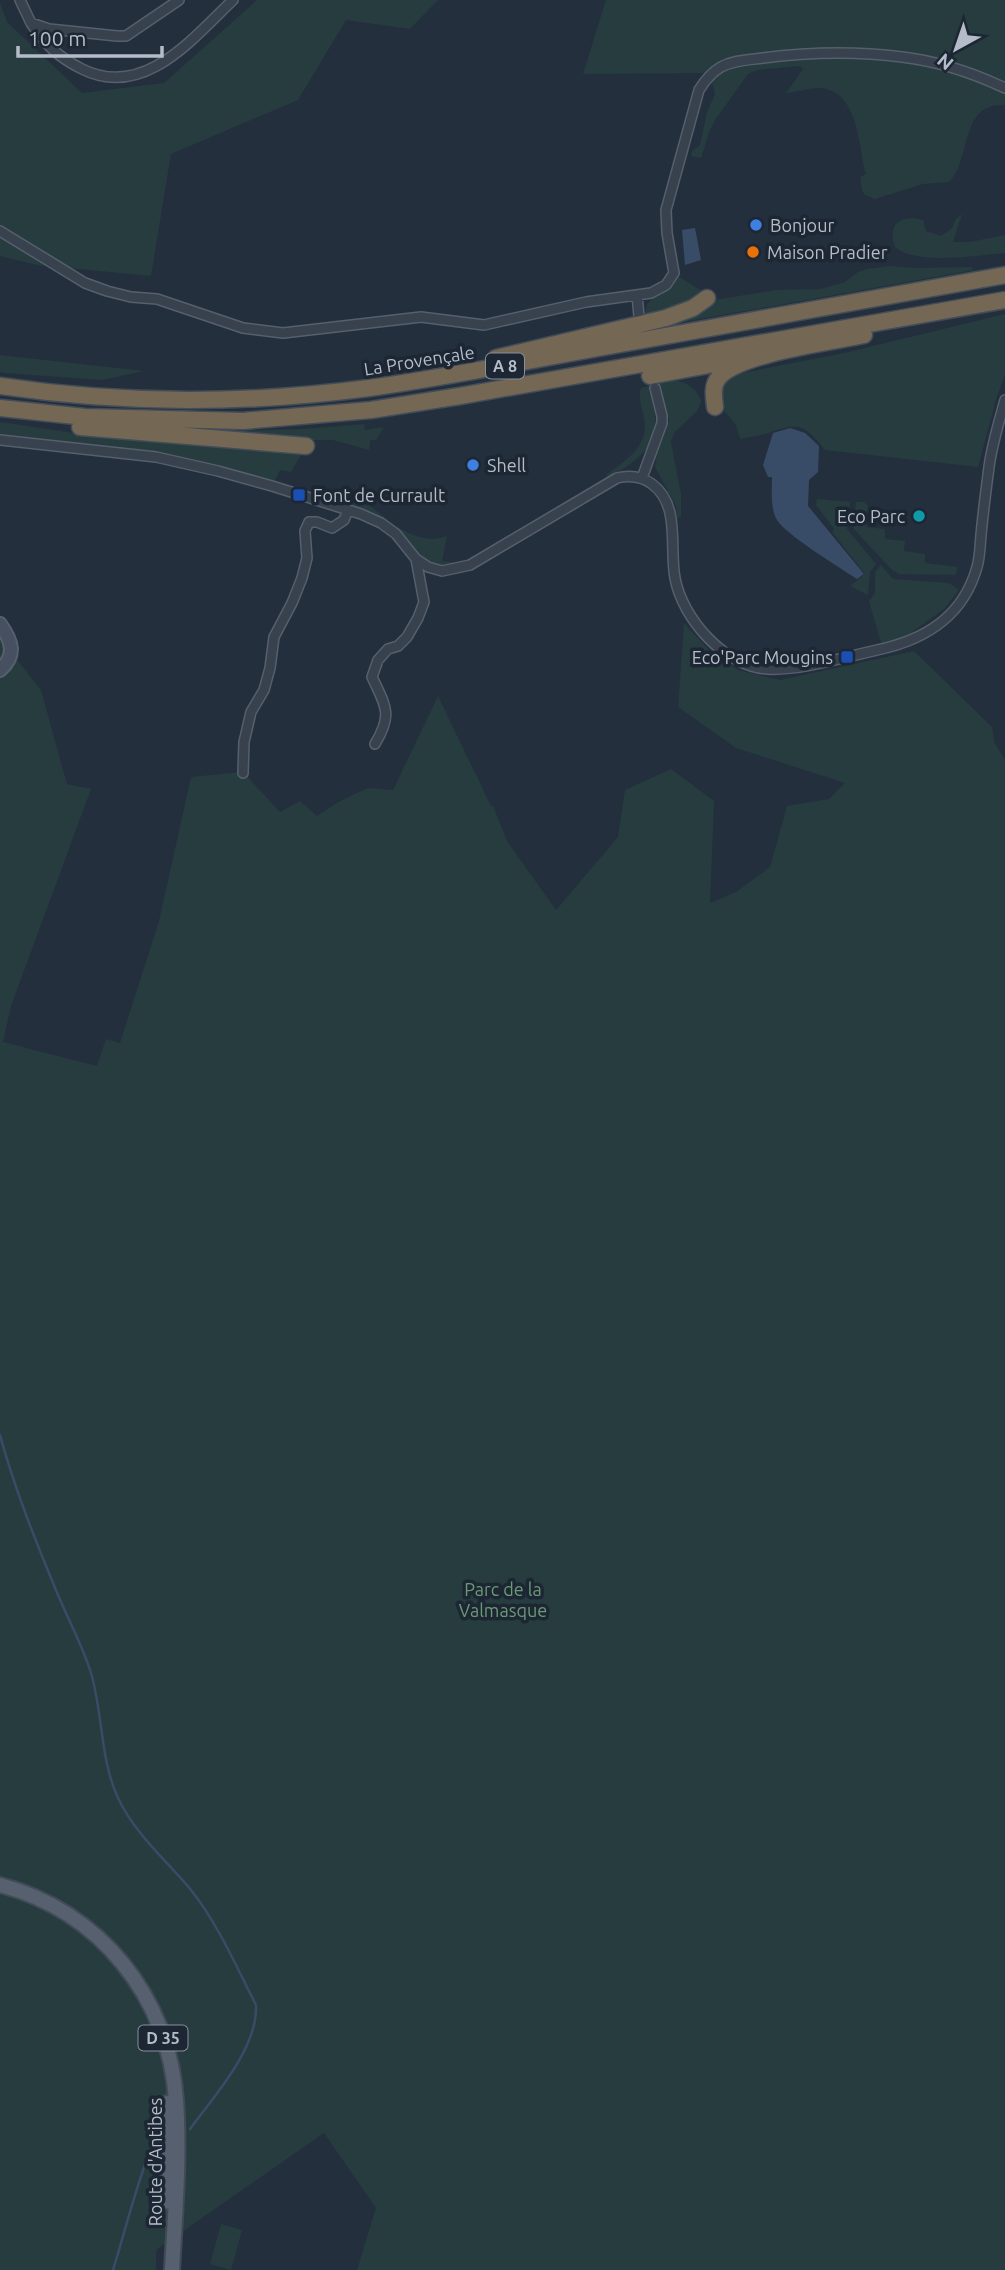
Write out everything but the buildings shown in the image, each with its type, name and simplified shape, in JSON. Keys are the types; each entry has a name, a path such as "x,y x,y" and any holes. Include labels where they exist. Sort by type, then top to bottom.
{"highway":[{"name":"La Provençale","path":"0,386 70,394 208,399 286,396 367,388 1005,275"},
{"path":"418,380 517,352 666,318 693,308 707,298"},
{"path":"653,382 755,358 962,317 1005,301"},
{"name":"A 8","path":"8,410 85,417 243,421 370,410 1005,301"},
{"path":"715,407 713,389 721,375 755,358"},
{"path":"8,410 86,428 306,446"}],"main road":[{"path":"0,624 12,645 9,661 0,670"},
{"name":"Route d'Antibes","path":"0,1885 52,1904 96,1933 128,1969 155,2017 168,2055 176,2099 172,2270"},
{"name":"Route d'Antibes","path":"0,1892 50,1912 90,1939 123,1974 149,2020 161,2057 167,2103 164,2270"}],"street":[{"path":"20,0 47,47 67,62 93,75 114,79 143,73 175,54 233,0"},
{"path":"31,23 49,29 126,36 179,0"},
{"path":"0,231 85,283 131,298 157,299 243,328 283,333 421,317 484,325 586,302 657,291 673,277 674,269 665,221 668,195 699,90 721,67 735,62 779,56 824,53 877,55 904,57 975,74 1005,88"},
{"path":"637,295 639,316"},
{"path":"642,478 662,424 653,382"},
{"path":"0,440 156,457 218,471 348,510 381,523 396,534 416,559 428,568 442,571 470,565 617,478 642,478 654,485 668,503 675,578 682,601 701,632 723,651 746,664 767,670 807,665 903,645 928,633 951,615 967,590 977,567 989,463 1005,400"},
{"path":"243,773 244,742 251,712 264,690 274,637 292,603 307,558 305,531 309,522 332,528 344,520 348,510"},
{"path":"375,744 385,728 387,711 372,677 377,660 407,637 418,618 424,601 416,559"}],"green space":[{"path":"257,0 438,0 410,29 346,20 298,100 171,154 151,276 37,265 0,256 0,3 7,22 82,93 164,83"},
{"path":"606,0 1005,0 1005,105 990,107 980,113 973,122 961,160 949,182 923,184 875,199 862,191 860,177 866,174 858,135 842,98 832,91 819,88 786,93 803,69 800,66 757,70 748,74 715,120 701,158 691,156 692,151 700,145 707,112 715,94 712,81 706,73 583,74"},
{"path":"962,214 953,242 970,242 1005,235 1005,253 932,258 905,253 895,247 894,227 903,220 923,220 926,231 941,236 952,228"},
{"path":"890,266 971,267 974,270 679,321 714,300 777,290 820,289 845,282 867,269"},
{"path":"678,276 705,293 692,304 647,318 648,304 669,289"},
{"path":"1005,314 1005,375 978,467 825,450 806,430 794,427 740,439 736,425 719,405 718,385 737,374 844,353"},
{"path":"0,355 144,371 102,380 4,373 0,372"},
{"path":"672,380 690,386 701,402 697,411 674,433 671,442 681,494 681,517 677,518 676,506 655,467 669,420 660,387 649,390 656,420 652,441 632,463 608,478 606,475 629,457 641,443 645,425 641,388"},
{"path":"0,422 88,435 303,451 291,472 280,470 274,482 172,456 0,435"},
{"path":"364,424 365,430 384,427 376,440 370,440 369,450 333,440 295,440 220,431 303,429"},
{"path":"355,493 409,533 434,539 447,536 442,561 457,563 469,560 461,564 436,567 418,556 371,514 349,505"},
{"path":"817,499 850,502 847,529 876,564 870,572 868,595 850,586 865,574 832,532 834,529 816,505"},
{"path":"856,502 864,502 868,506 866,527 885,529 885,539 905,541 904,551 925,554 925,563 958,567 955,575 899,574 892,570 853,528"},
{"path":"881,565 893,579 949,583 959,590 944,609 900,641 881,643 869,601 875,593 875,572"},
{"name":"Parc de la Valmasque","path":"684,623 713,654 738,670 780,680 914,651 992,727 994,742 1005,760 1005,2270 357,2270 376,2208 324,2133 156,2250 156,2270 0,2270 0,638 41,690 67,784 91,789 11,1006 3,1042 97,1066 106,1039 120,1043 159,921 191,777 243,772 280,812 300,801 317,816 368,788 393,790 438,696 493,806 507,841 556,910 618,837 625,790 671,769 714,801 710,903 736,892 770,867 787,806 829,799 845,783 736,748 678,707"},
{"path":"221,2224 242,2230 231,2270 210,2264"}],"water":[{"path":"695,228 701,260 685,265 682,230"},
{"path":"790,428 805,433 819,446 818,472 809,480 808,506 864,574 857,579 814,551 777,520 773,510 772,477 768,477 763,465 773,433"}],"waterway":[{"path":"0,1435 34,1536 91,1673 108,1768 118,1798 142,1835 201,1903 256,2005 255,2021 243,2054 190,2129"},
{"path":"113,2270 152,2145"}],"place":[{"name":"Bonjour","path":"756,225"},
{"name":"Maison Pradier","path":"753,252"},
{"name":"Shell","path":"473,465"},
{"name":"Font de Currault","path":"299,495"},
{"name":"Eco Parc","path":"919,516"},
{"name":"Eco'Parc Mougins","path":"847,657"}]}
